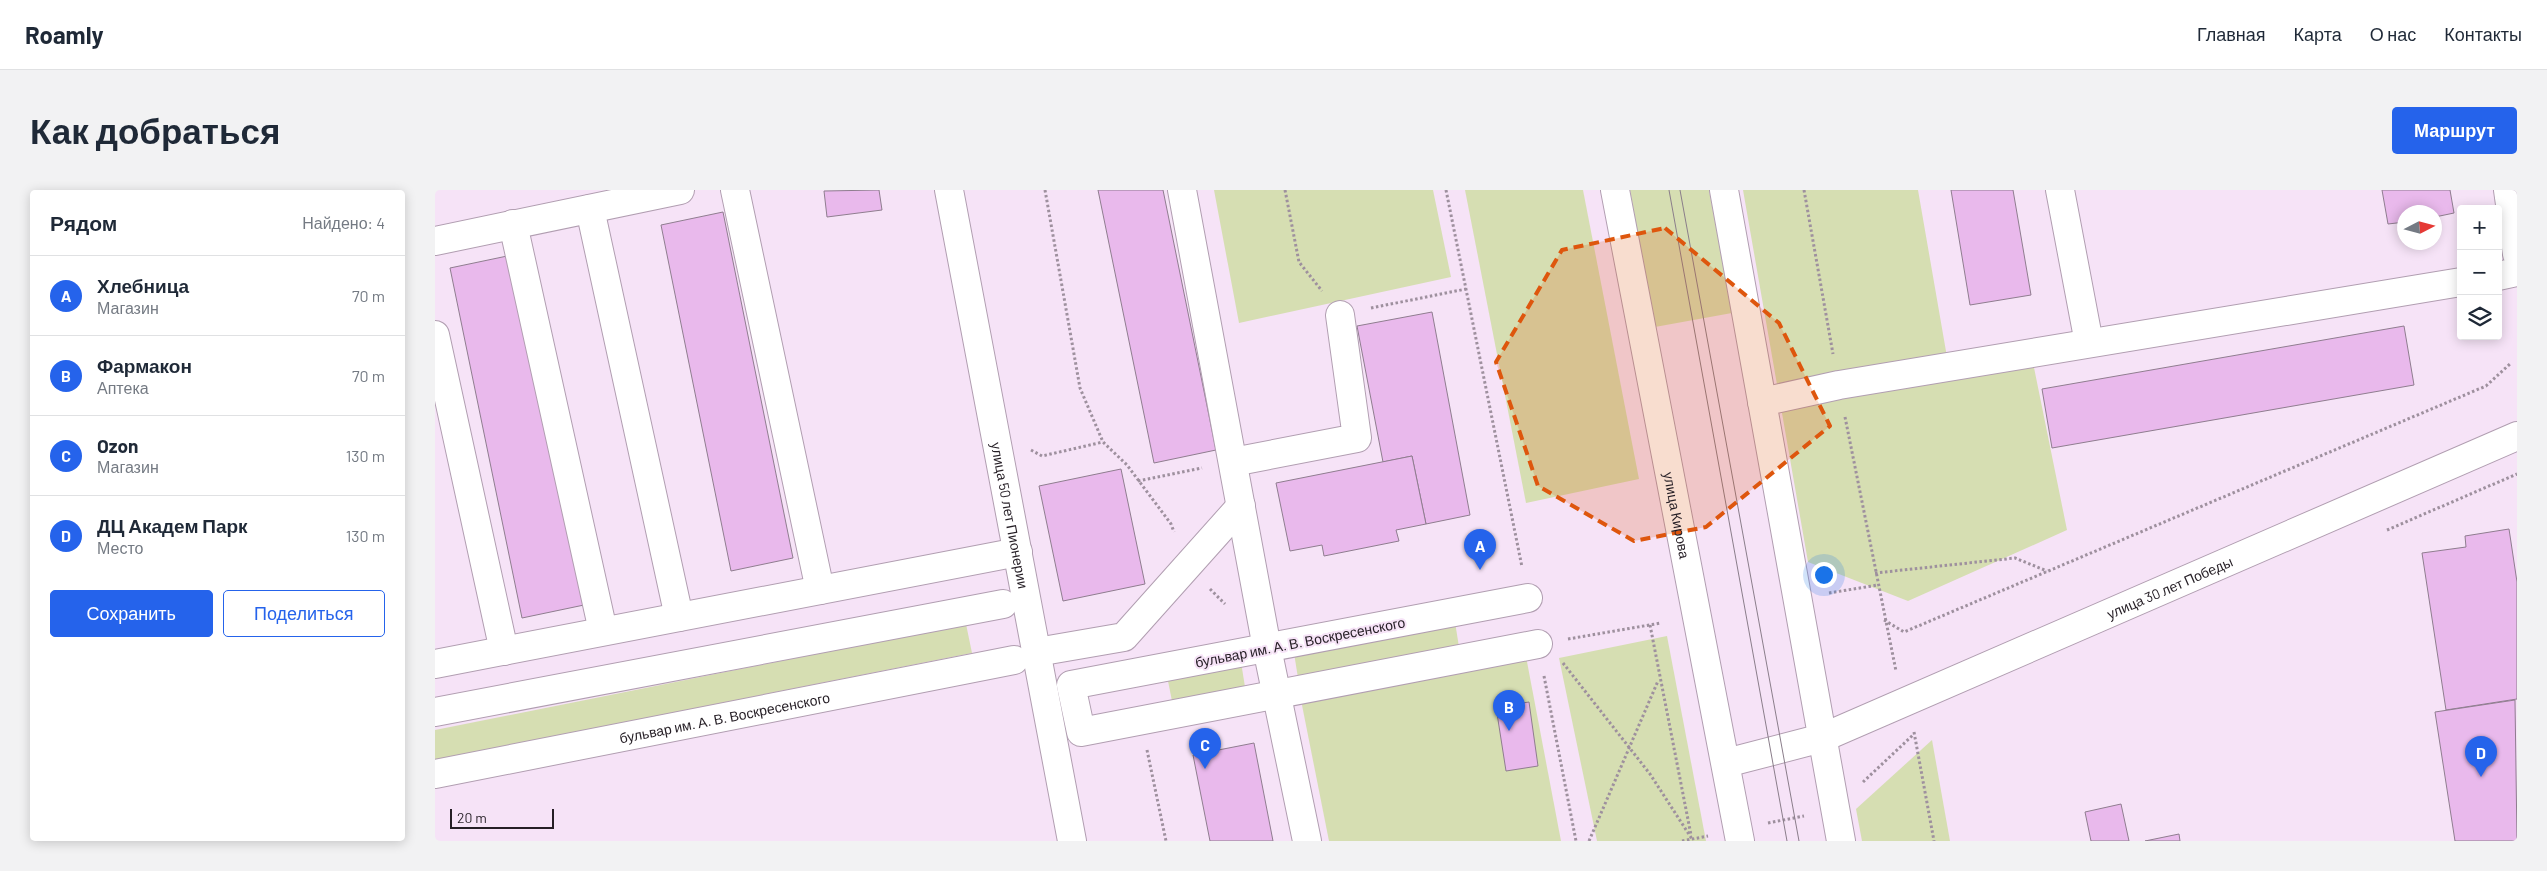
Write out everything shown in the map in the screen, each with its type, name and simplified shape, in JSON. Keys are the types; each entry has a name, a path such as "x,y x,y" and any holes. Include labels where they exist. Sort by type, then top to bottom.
{"street":[{"path":"435,241 680,190"},
{"path":"735,190 820,590"},
{"name":"улица 50 лет Пионерии","path":"949,190 1018,552 1025,656 1072,841"},
{"path":"1182,190 1267,648 1307,841"},
{"name":"улица Кирова","path":"1615,190 1740,841"},
{"path":"1724,190 1841,841"},
{"path":"2060,190 2089,343"},
{"path":"2508,190 2517,254"},
{"path":"590,208 679,617"},
{"path":"513,224 603,631"},
{"path":"2502,275 2517,272"},
{"path":"1762,402 1839,385 2457,283"},
{"path":"1233,462 1357,438 1340,315"},
{"path":"435,335 504,651"},
{"name":"улица 30 лет Победы","path":"1726,763 1822,738 2517,436"},
{"name":"бульвар им. А. В. Воскресенского","path":"435,774 1124,637 1241,506"},
{"path":"435,664 1018,552"},
{"name":"бульвар им. А. В. Воскресенского","path":"1141,720 1081,732 1071,685 1528,598"},
{"path":"435,712 1003,604"},
{"path":"1141,720 1543,644"}],"path":[{"path":"1045,190 1080,388 1103,442 1127,465 1171,524 1188,565"},
{"path":"1285,190 1299,262 1340,315 1466,289"},
{"path":"1446,190 1528,598"},
{"path":"1804,190 1884,620 1904,704 1914,733 1934,841"},
{"path":"1884,620 1904,632 2486,386 2511,363"},
{"path":"995,431 1042,456 1103,442"},
{"path":"1139,480 1233,462"},
{"path":"1875,573 2015,558 2047,571"},
{"path":"1824,594 1878,585"},
{"path":"1543,644 1661,623"},
{"path":"1650,625 1659,680 1692,840"},
{"path":"1543,644 1650,774 1692,840"},
{"path":"1543,644 1576,841"},
{"path":"1589,841 1659,680"},
{"path":"1141,720 1165,841"}],"highlighted area":[{"path":"1665,228 1779,323 1830,426 1706,527 1634,541 1538,486 1496,362 1562,250"}],"green space":[{"path":"1214,190 1433,190 1451,277 1239,323"},
{"path":"1465,190 1583,190 1639,479 1526,503"},
{"path":"1630,190 1709,190 1732,313 1655,327"},
{"path":"1743,190 1918,190 1947,357 2029,343 2067,530 1908,601 1808,562"},
{"path":"1455,622 1459,647 1298,678 1294,653"},
{"path":"966,624 972,653 435,760 435,730"},
{"path":"1667,636 1706,841 1597,841 1559,658"},
{"path":"1524,646 1561,841 1329,841 1299,690"},
{"path":"1241,662 1245,687 1172,701 1167,676"},
{"path":"1932,740 1950,841 1862,841 1856,809"}],"building":[{"path":"879,190 882,210 827,217 824,191"},
{"path":"1098,190 1163,190 1216,450 1154,463"},
{"path":"1951,190 2013,190 2031,295 1970,305"},
{"path":"2382,190 2450,190 2454,213 2442,216 2442,205 2397,205 2397,223 2388,224"},
{"path":"723,212 793,558 731,571 661,225"},
{"path":"512,255 584,605 522,618 450,268"},
{"path":"1432,312 1470,515 1426,524 1412,456 1383,462 1357,326"},
{"path":"2404,326 2414,385 2052,448 2042,389"},
{"path":"1412,456 1426,524 1396,530 1399,541 1324,556 1322,545 1290,551 1276,483"},
{"path":"1121,469 1145,584 1063,601 1039,486"},
{"path":"2509,529 2517,582 2517,699 2446,710 2422,553 2466,547 2465,536"},
{"path":"2515,700 2517,841 2455,841 2435,712"},
{"path":"1529,702 1538,766 1506,771 1496,707"},
{"path":"1254,743 1273,841 1210,841 1193,755"},
{"path":"2121,804 2129,841 2091,841 2085,812"},
{"path":"2179,834 2180,841 2145,841"}],"tram line":[{"path":"1669,190 1787,841"},
{"path":"1680,190 1799,841"}],"place":[{"name":"Хлебница","path":"1480,570"},
{"name":"Фармакон","path":"1509,731"},
{"name":"Ozon","path":"1205,769"},
{"name":"ДЦ Академ Парк","path":"2481,777"}]}
